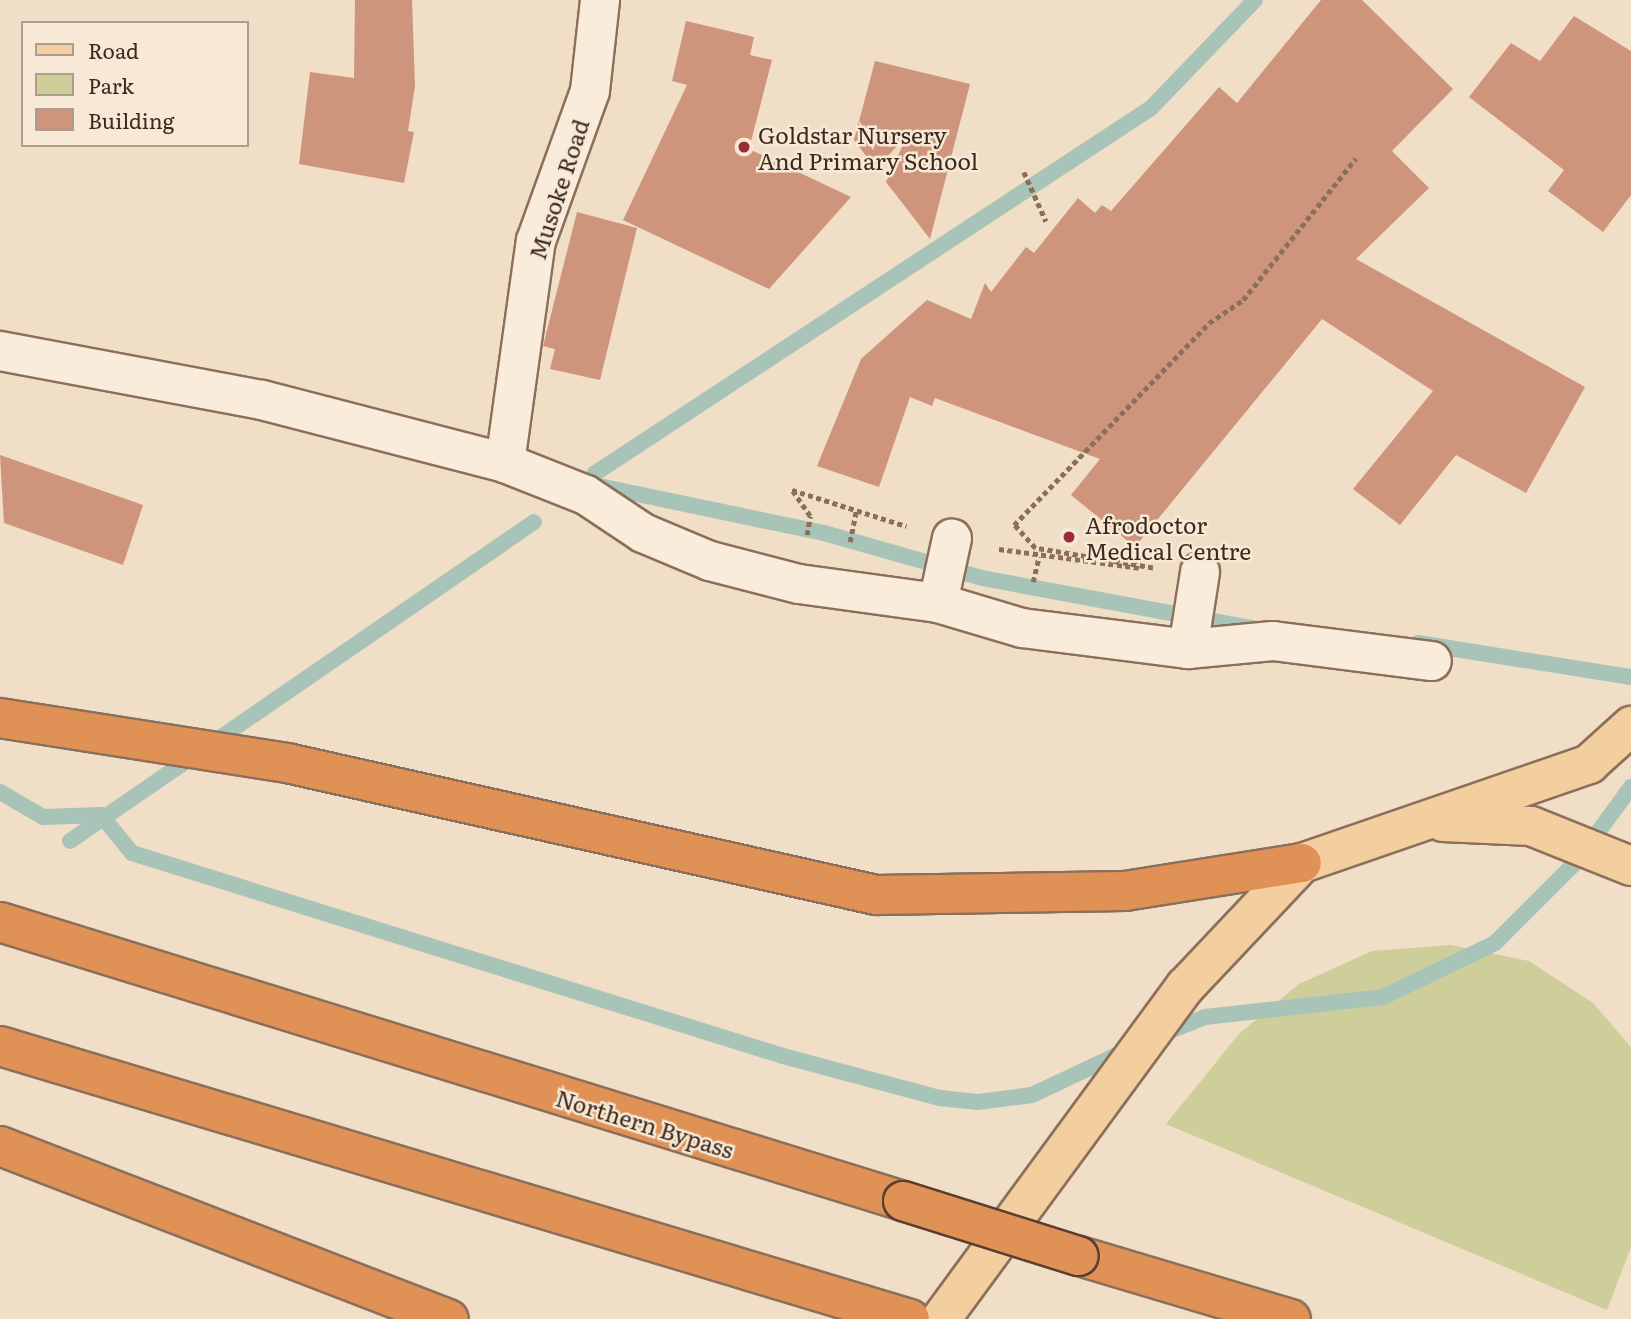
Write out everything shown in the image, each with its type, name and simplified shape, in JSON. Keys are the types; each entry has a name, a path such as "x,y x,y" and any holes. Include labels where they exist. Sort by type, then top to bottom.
{"highway":[{"path":"0,718 287,763 876,895 1125,891 1301,863"},
{"name":"Northern Bypass","path":"0,922 1291,1319"},
{"path":"0,1046 910,1319"},
{"path":"0,1146 449,1319"}],"main road":[{"path":"941,1319 1186,986 1301,863 1589,764 1631,726"},
{"path":"1424,821 1531,826 1631,866"}],"street":[{"name":"Musoke Road","path":"505,463 536,242 590,91 600,0"},
{"path":"0,351 262,400 505,463 586,495 643,533 710,561 799,584 938,603 1022,628 1188,649 1347,637 1432,661"},
{"path":"938,603 952,538"},
{"path":"1188,649 1192,573"}],"path":[{"path":"1192,573 1035,548 1014,525 1209,323 1243,300 1356,158"},
{"path":"1024,172 1046,221"},
{"path":"810,516 792,490 952,538 1039,557 1192,573"}],"green space":[{"path":"1451,945 1529,961 1593,1003 1631,1047 1631,1247 1607,1310 1166,1124 1239,1034 1299,984 1372,951"}],"building":[{"path":"355,0 412,0 415,86 408,131 414,132 404,183 299,164 310,72 354,78"},
{"path":"1321,0 1362,0 1453,89 1392,151 1429,188 1356,259 1585,387 1526,493 1456,455 1400,525 1353,489 1433,391 1322,319 1135,547 1071,495 1100,459 935,398 932,406 910,397 879,487 817,466 861,359 927,300 971,319 985,283 991,292 1026,247 1034,253 1078,198 1095,213 1102,205 1111,211 1219,87 1237,103"},
{"path":"1574,16 1631,51 1631,195 1603,232 1548,191 1564,170 1469,97 1511,43 1540,61"},
{"path":"686,21 754,37 750,55 772,60 749,149 851,197 769,289 623,220 687,85 672,81"},
{"path":"875,61 970,84 930,239 886,182 908,134 876,169 854,140"},
{"path":"577,212 637,228 600,380 550,369 555,349 543,346"},
{"path":"0,455 143,505 123,565 4,523"}],"waterway":[{"path":"594,474 1151,108 1255,0"},
{"path":"599,486 824,533 982,578 1253,628"},
{"path":"70,841 534,522"},
{"path":"1418,643 1631,677"},
{"path":"1162,1034 1205,1017 1383,997 1495,943 1577,861 1631,787"},
{"path":"0,792 43,817 101,815 132,853 783,1056 940,1098 978,1102 1032,1095 1125,1051"}],"place":[{"name":"Goldstar Nursery And Primary School","path":"744,147"},
{"name":"Afrodoctor Medical Centre","path":"1069,537"}]}
